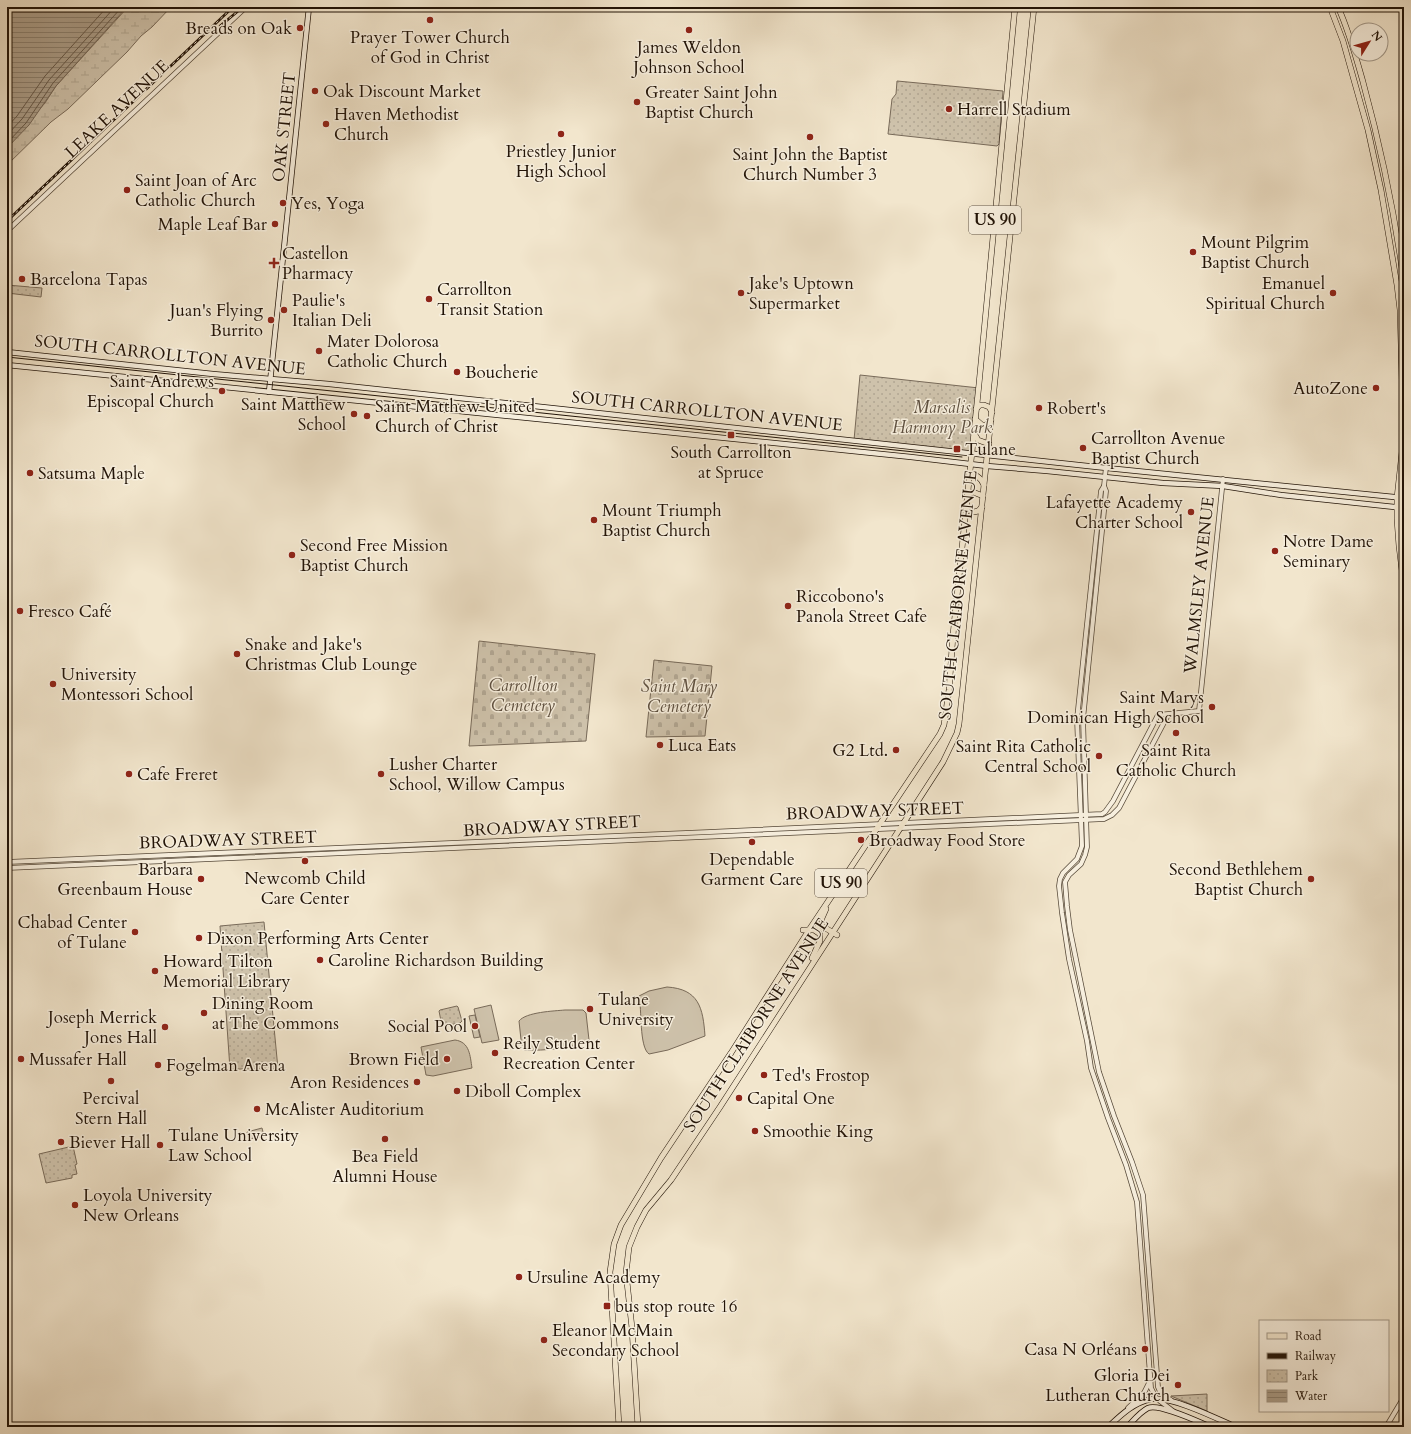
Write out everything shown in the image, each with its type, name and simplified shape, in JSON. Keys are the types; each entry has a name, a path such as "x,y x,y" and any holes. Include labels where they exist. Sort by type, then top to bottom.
{"main road":[{"name":"OAK STREET","path":"270,392 309,7"},
{"name":"SOUTH CLAIBORNE AVENUE","path":"619,1427 610,1272 617,1233 627,1214 731,1053 806,930 837,887 940,734 944,725 949,690 950,663 974,433 1015,7"},
{"name":"SOUTH CLAIBORNE AVENUE","path":"638,1427 632,1328 626,1273 630,1248 634,1235 646,1210 676,1173 800,982 835,933 948,753 959,724 1034,7"},
{"path":"1330,7 1343,41 1368,130 1394,264 1400,310 1403,414 1402,452 1397,508 1404,587"},
{"path":"1338,7 1360,71 1376,131 1404,282"},
{"name":"SOUTH CARROLLTON AVENUE","path":"7,352 972,452 1370,496 1404,498"},
{"name":"SOUTH CARROLLTON AVENUE","path":"7,365 987,466 1163,483 1223,486 1404,508"},
{"path":"976,409 980,405 984,405 989,407 992,412"},
{"path":"975,419 982,425 986,425 991,420"},
{"path":"974,433 978,440 989,444"},
{"path":"918,458 919,450 922,447"},
{"path":"1033,470 1034,460"},
{"path":"969,474 978,476 984,486"},
{"path":"967,495 973,492 983,496"},
{"path":"1370,496 1370,505"},
{"path":"966,506 969,510 974,512 978,511 982,507"},
{"path":"835,933 823,928 822,922 824,913 837,887"},
{"path":"800,982 821,938 820,934 816,930 806,930"},
{"path":"1108,1427 1127,1409 1146,1400 1156,1398 1179,1403 1236,1427"},
{"path":"1127,1427 1150,1407 1173,1411 1211,1427"}],"street":[{"name":"LEAKE AVENUE","path":"7,231 246,7"},
{"path":"1106,468 1104,486 1101,491 1077,719 1082,840 1081,851 1078,859 1063,873 1059,881 1069,959 1087,1041 1091,1068 1126,1165 1137,1202 1152,1392 1156,1398 1173,1411"},
{"name":"WALMSLEY AVENUE","path":"1168,715 1199,710 1223,479"},
{"path":"1104,486 1106,491 1083,719 1087,847 1081,864 1069,875 1065,882 1070,930 1099,1072 1114,1116 1134,1166 1143,1195 1158,1387 1161,1394 1179,1403"},
{"path":"1087,817 1104,819 1110,817 1120,808 1168,715"},
{"name":"BROADWAY STREET","path":"7,862 1081,818 1105,812 1158,716 1168,715"},
{"name":"BROADWAY STREET","path":"7,868 877,826"},
{"path":"1127,1409 1144,1393 1150,1381"},
{"path":"1386,1427 1404,1397"},
{"path":"1399,1427 1404,1419"}],"green space":[{"path":"128,7 171,7 68,109 51,122 7,165 7,146 45,103 56,86"},
{"name":"Harrell Stadium","path":"897,81 1003,91 999,144 997,146 888,134 892,99 896,94"},
{"path":"7,285 42,288 41,297 7,293"},
{"name":"Marsalis Harmony Park","path":"860,375 979,388 972,452 854,440"},
{"name":"Carrollton Cemetery","path":"479,641 595,654 586,741 469,746"},
{"name":"Saint Mary Cemetery","path":"654,660 712,666 705,736 646,737"},
{"path":"264,922 278,1069 230,1069 220,926"},
{"path":"667,987 678,989 693,996 701,1009 705,1036 668,1050 649,1054 646,1050 642,1036 639,996 649,991"},
{"path":"491,1005 499,1040 482,1043 474,1009"},
{"path":"457,1006 462,1021 460,1023 442,1026 439,1011"},
{"path":"565,1010 583,1010 586,1013 589,1040 587,1043 548,1050 522,1049 519,1021 534,1014"},
{"name":"Social Pool","path":"475,1015 480,1037 474,1038 469,1016"},
{"name":"Brown Field","path":"455,1040 464,1044 468,1050 472,1068 433,1076 426,1075 421,1047"},
{"path":"262,1128 264,1136 249,1139 247,1132"},
{"path":"73,1146 77,1164 75,1165 77,1174 72,1175 72,1178 46,1183 39,1154"},
{"path":"1207,1394 1207,1411 1171,1396"}],"water":[{"path":"7,7 130,7 126,8 56,86 29,125 7,148"}],"tram line":[{"path":"7,357 962,457"}],"railway":[{"path":"7,221 233,7"},
{"path":"220,26 243,7"}],"place":[{"name":"Prayer Tower Church of God in Christ","path":"430,20"},
{"name":"Breads on Oak","path":"300,28"},
{"name":"James Weldon Johnson School","path":"689,30"},
{"name":"Oak Discount Market","path":"315,91"},
{"name":"Greater Saint John Baptist Church","path":"637,102"},
{"name":"Harrell Stadium","path":"949,109"},
{"name":"Haven Methodist Church","path":"326,124"},
{"name":"Priestley Junior High School","path":"561,134"},
{"name":"Saint John the Baptist Church Number 3","path":"810,137"},
{"name":"Saint Joan of Arc Catholic Church","path":"127,190"},
{"name":"Yes, Yoga","path":"283,203"},
{"name":"Maple Leaf Bar","path":"275,224"},
{"name":"Mount Pilgrim Baptist Church","path":"1193,252"},
{"name":"Castellon Pharmacy","path":"274,263"},
{"name":"Barcelona Tapas","path":"22,279"},
{"name":"Jake's Uptown Supermarket","path":"741,293"},
{"name":"Emanuel Spiritual Church","path":"1333,293"},
{"name":"Carrollton Transit Station","path":"429,299"},
{"name":"Paulie's Italian Deli","path":"284,310"},
{"name":"Juan's Flying Burrito","path":"271,320"},
{"name":"Mater Dolorosa Catholic Church","path":"319,351"},
{"name":"Boucherie","path":"457,372"},
{"name":"AutoZone","path":"1376,388"},
{"name":"Saint Andrews Episcopal Church","path":"222,391"},
{"name":"Robert's","path":"1039,408"},
{"name":"Saint Matthew School","path":"354,414"},
{"name":"Saint Matthew United Church of Christ","path":"367,416"},
{"name":"South Carrollton at Spruce","path":"731,435"},
{"name":"Carrollton Avenue Baptist Church","path":"1083,448"},
{"name":"Tulane","path":"957,449"},
{"name":"Satsuma Maple","path":"30,473"},
{"name":"Lafayette Academy Charter School","path":"1191,512"},
{"name":"Mount Triumph Baptist Church","path":"594,520"},
{"name":"Notre Dame Seminary","path":"1275,551"},
{"name":"Second Free Mission Baptist Church","path":"292,555"},
{"name":"Riccobono's Panola Street Cafe","path":"788,606"},
{"name":"Fresco Café","path":"20,611"},
{"name":"Snake and Jake's Christmas Club Lounge","path":"237,654"},
{"name":"University Montessori School","path":"53,684"},
{"name":"Saint Marys Dominican High School","path":"1212,707"},
{"name":"Saint Rita Catholic Church","path":"1176,733"},
{"name":"Luca Eats","path":"660,745"},
{"name":"G2 Ltd.","path":"896,750"},
{"name":"Saint Rita Catholic Central School","path":"1099,756"},
{"name":"Cafe Freret","path":"129,774"},
{"name":"Lusher Charter School, Willow Campus","path":"381,774"},
{"name":"Broadway Food Store","path":"861,840"},
{"name":"Dependable Garment Care","path":"752,842"},
{"name":"Newcomb Child Care Center","path":"305,861"},
{"name":"Barbara Greenbaum House","path":"201,879"},
{"name":"Second Bethlehem Baptist Church","path":"1311,879"},
{"name":"Chabad Center of Tulane","path":"135,932"},
{"name":"Dixon Performing Arts Center","path":"199,938"},
{"name":"Caroline Richardson Building","path":"320,960"},
{"name":"Howard Tilton Memorial Library","path":"155,971"},
{"name":"Tulane University","path":"590,1009"},
{"name":"Dining Room at The Commons","path":"204,1013"},
{"name":"Social Pool","path":"475,1026"},
{"name":"Joseph Merrick Jones Hall","path":"165,1027"},
{"name":"Reily Student Recreation Center","path":"495,1053"},
{"name":"Mussafer Hall","path":"21,1059"},
{"name":"Brown Field","path":"447,1059"},
{"name":"Fogelman Arena","path":"158,1065"},
{"name":"Ted's Frostop","path":"764,1075"},
{"name":"Percival Stern Hall","path":"111,1081"},
{"name":"Aron Residences","path":"417,1082"},
{"name":"Diboll Complex","path":"457,1091"},
{"name":"Capital One","path":"739,1098"},
{"name":"McAlister Auditorium","path":"257,1109"},
{"name":"Smoothie King","path":"755,1131"},
{"name":"Bea Field Alumni House","path":"385,1139"},
{"name":"Biever Hall","path":"61,1142"},
{"name":"Tulane University Law School","path":"160,1145"},
{"name":"Loyola University New Orleans","path":"75,1205"},
{"name":"Ursuline Academy","path":"519,1277"},
{"name":"bus stop route 16","path":"607,1306"},
{"name":"Eleanor McMain Secondary School","path":"544,1340"},
{"name":"Casa N Orléans","path":"1145,1349"},
{"name":"Gloria Dei Lutheran Church","path":"1178,1385"}]}
